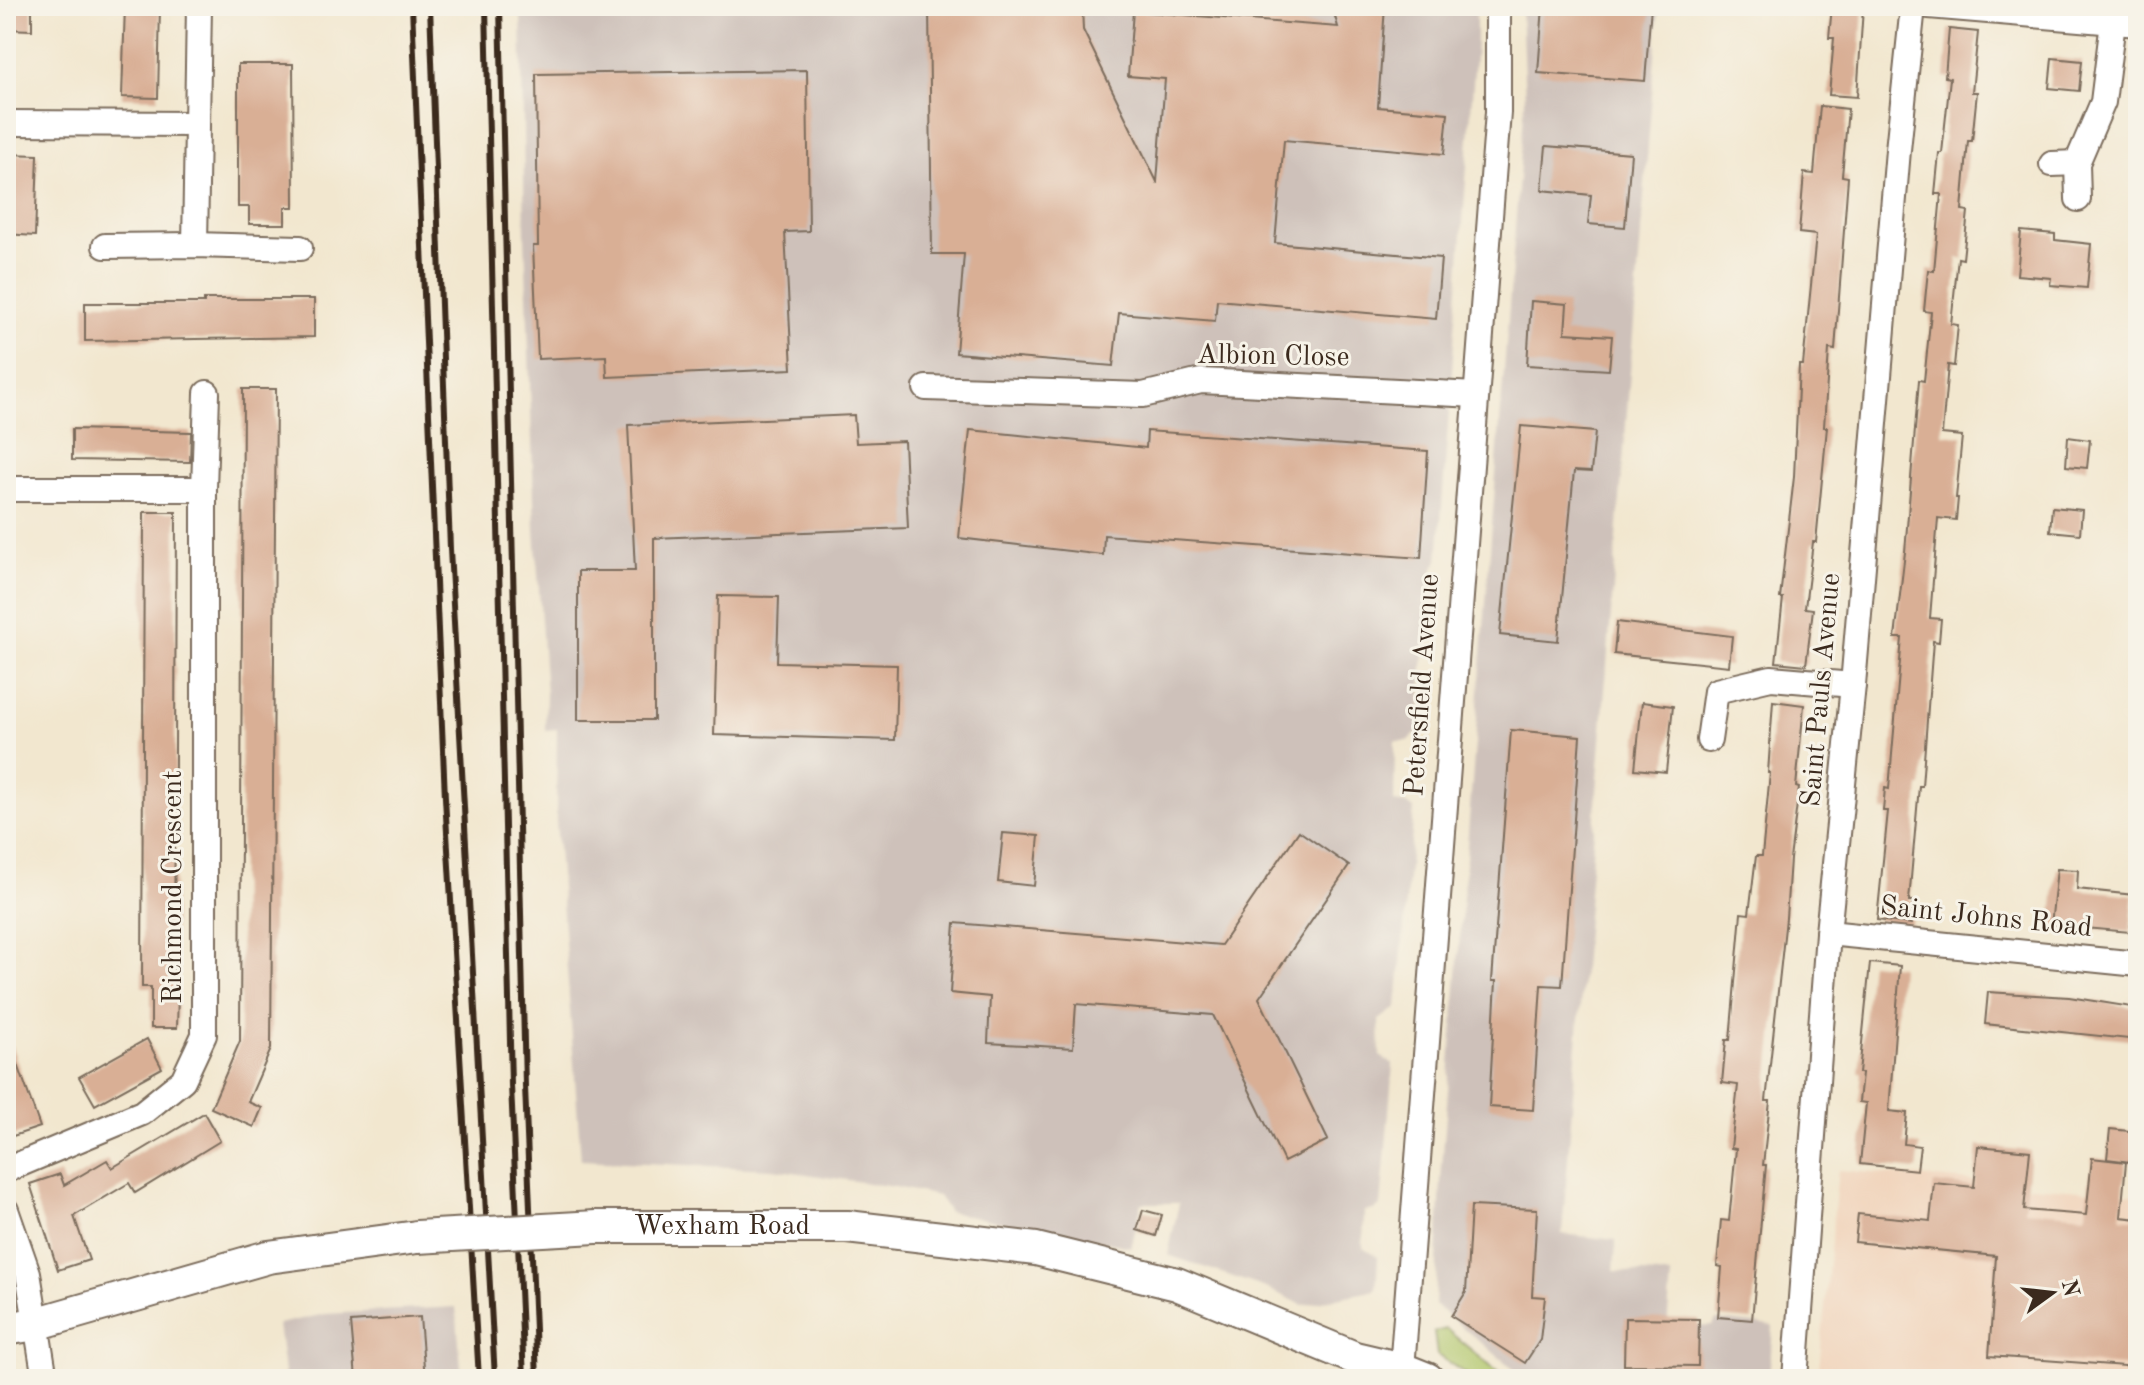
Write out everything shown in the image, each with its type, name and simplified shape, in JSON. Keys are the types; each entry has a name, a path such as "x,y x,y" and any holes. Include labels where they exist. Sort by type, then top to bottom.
{"street":[{"path":"195,245 199,6"},
{"name":"Petersfield Avenue","path":"1415,1374 1476,395 1498,112 1498,6"},
{"name":"Saint Pauls Avenue","path":"1795,1379 1828,933 1913,6"},
{"path":"1929,6 2138,24"},
{"path":"2078,199 2077,163 2103,102 2113,22"},
{"path":"6,123 197,124"},
{"path":"2052,164 2077,163"},
{"path":"105,246 300,248"},
{"name":"Albion Close","path":"926,388 1143,395 1201,381 1476,395"},
{"name":"Richmond Crescent","path":"6,1170 142,1113 183,1080 204,1035 204,489 207,393"},
{"path":"6,489 204,489"},
{"path":"1709,740 1716,691 1771,678 1853,685"},
{"name":"Saint Johns Road","path":"1828,933 2138,964"},
{"path":"6,1210 28,1273 21,1327 45,1379"},
{"name":"Wexham Road","path":"21,1327 268,1257 417,1237 596,1227 847,1227 1036,1249 1177,1284 1355,1358 1415,1374"}],"shaded area":[{"path":"521,6 1476,6 1476,43 1438,560 1430,575 1418,732 1408,741 1395,741 1394,802 1407,804 1414,809 1397,1007 1379,1020 1380,1056 1393,1064 1381,1205 1375,1210 1364,1211 1363,1247 1378,1257 1376,1290 1303,1305 1266,1288 1168,1255 1179,1203 1142,1203 1131,1247 949,1212 938,1196 895,1187 773,1169 581,1160 556,820 557,729 545,730 546,694 535,530 525,237"},
{"path":"1521,6 1659,6 1562,1234 1616,1240 1614,1271 1671,1275 1667,1328 1713,1326 1716,1320 1773,1326 1769,1379 1526,1379 1435,1305 1441,1180 1525,101"},
{"path":"1838,1170 2138,1195 2138,1379 1818,1379"},
{"path":"456,1307 462,1379 285,1379 278,1324 326,1314"}],"green space":[{"path":"1446,1329 1506,1379 1474,1379 1437,1355 1434,1332"}],"building":[{"path":"6,6 32,6 32,30 6,29"},
{"path":"125,6 160,6 158,98 122,97"},
{"path":"929,6 1082,6 1083,30 1157,182 1165,79 1128,76 1133,11 1338,27 1332,6 1385,6 1378,107 1448,113 1444,154 1284,140 1275,243 1441,258 1436,319 1217,300 1215,321 1119,313 1113,366 956,353 964,254 932,254"},
{"path":"1543,6 1651,6 1645,81 1538,73"},
{"path":"1832,6 1863,8 1857,97 1829,95 1834,38 1829,38"},
{"path":"1949,29 1978,32 1972,92 1977,92 1972,141 1968,141 1962,210 1968,211 1963,259 1958,258 1951,324 1958,325 1954,366 1948,365 1942,434 1962,436 1958,498 1956,520 1938,518 1930,618 1941,619 1939,642 1933,641 1909,901 1913,901 1911,924 1877,920 1888,811 1883,811 1885,788 1889,789 1902,638 1895,638 1919,380 1924,381 1931,312 1924,311 1928,270 1934,271 1941,194 1935,194 1950,78 1945,77"},
{"path":"2052,58 2082,61 2079,91 2049,88"},
{"path":"238,64 293,64 294,207 285,207 285,224 249,224 249,207 238,207"},
{"path":"807,70 809,231 785,232 792,369 607,377 606,356 538,359 533,246 538,246 536,74"},
{"path":"1820,106 1848,109 1842,176 1848,177 1835,350 1829,349 1824,427 1827,427 1816,542 1813,542 1805,608 1813,609 1806,665 1776,662 1794,477 1799,365 1803,365 1816,235 1799,233 1804,173 1814,174"},
{"path":"1546,146 1631,153 1625,227 1588,224 1591,195 1542,190"},
{"path":"6,154 38,155 35,236 6,234"},
{"path":"2021,231 2055,234 2055,240 2091,244 2087,288 2050,285 2051,278 2017,275"},
{"path":"204,299 314,299 314,337 85,341 85,303 204,303"},
{"path":"1531,301 1567,304 1565,333 1612,336 1609,370 1527,365"},
{"path":"243,389 276,389 271,1049 248,1102 262,1108 254,1127 211,1108 240,1041"},
{"path":"854,415 856,443 904,441 908,528 654,538 654,720 578,720 578,571 635,571 628,425"},
{"path":"1521,426 1595,432 1591,472 1574,471 1558,641 1500,635"},
{"path":"72,429 191,432 190,462 72,460"},
{"path":"970,430 1146,448 1147,431 1428,451 1421,558 1104,535 1103,555 959,538"},
{"path":"2068,437 2090,440 2087,468 2066,466"},
{"path":"2052,507 2082,510 2080,534 2050,531"},
{"path":"144,512 176,512 174,994 178,994 177,1028 151,1028 151,987 142,987"},
{"path":"718,596 779,597 777,662 897,665 895,740 714,735"},
{"path":"1617,622 1732,636 1729,666 1614,654"},
{"path":"1773,701 1804,705 1796,787 1799,788 1766,1101 1770,1101 1763,1165 1766,1165 1752,1320 1718,1317 1722,1267 1717,1266 1721,1220 1729,1221 1736,1149 1731,1148 1738,1085 1722,1083 1726,1040 1730,1040 1741,913 1749,914 1756,856 1762,856"},
{"path":"1642,702 1673,706 1666,772 1635,769"},
{"path":"1511,730 1580,736 1562,986 1541,985 1533,1110 1489,1107 1496,981 1492,981"},
{"path":"1299,831 1349,866 1259,998 1328,1140 1284,1162 1213,1015 1076,1004 1073,1048 988,1043 990,997 950,993 955,923 1221,945"},
{"path":"1003,833 1039,836 1034,886 998,882"},
{"path":"2057,869 2078,870 2077,889 2134,895 2130,932 2051,925"},
{"path":"1870,963 1900,966 1889,1111 1907,1113 1904,1144 1920,1146 1917,1170 1860,1164 1866,1103 1859,1102 1862,1073 1859,1073"},
{"path":"1988,992 2069,997 2138,1008 2138,1040 1985,1024"},
{"path":"9,1039 40,1127 13,1136 6,1116 6,1040"},
{"path":"147,1039 162,1068 95,1105 79,1077"},
{"path":"204,1113 220,1141 135,1193 129,1183 74,1216 89,1260 58,1270 30,1184 60,1174 64,1185 107,1160 112,1168"},
{"path":"2110,1129 2138,1132 2138,1163 2107,1159"},
{"path":"1978,1146 2030,1151 2024,1210 2086,1215 2092,1158 2126,1162 2121,1217 2138,1219 2138,1367 1989,1356 1996,1256 1855,1242 1858,1214 1930,1221 1934,1183 1974,1187"},
{"path":"1471,1206 1537,1209 1532,1296 1545,1297 1540,1340 1525,1363 1451,1316 1466,1292"},
{"path":"1143,1210 1162,1215 1156,1236 1137,1230"},
{"path":"420,1317 425,1379 356,1379 351,1322"},
{"path":"1625,1318 1699,1319 1698,1366 1624,1365"}],"railway":[{"path":"412,6 445,798 479,1379"},
{"path":"430,6 450,549 495,1379"},
{"path":"486,6 511,1085 524,1379"},
{"path":"500,6 525,1086 537,1379"}]}
